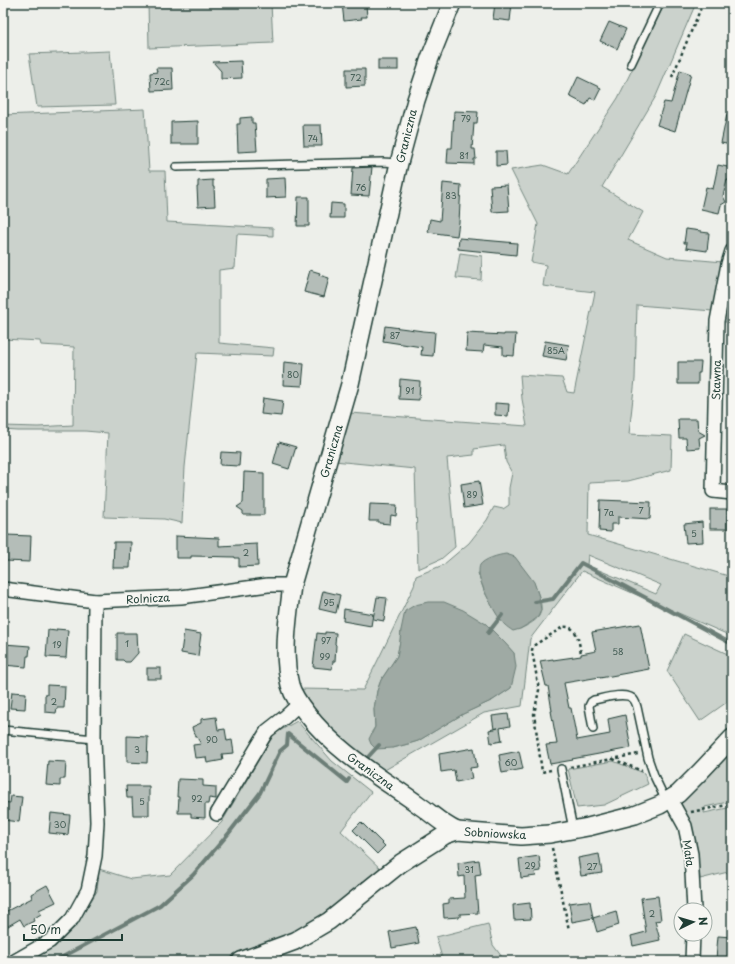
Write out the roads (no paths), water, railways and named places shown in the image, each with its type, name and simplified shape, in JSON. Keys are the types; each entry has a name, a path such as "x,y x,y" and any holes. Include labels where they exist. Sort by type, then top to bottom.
{"street":[{"name":"Graniczna","path":"452,3 430,58 416,100 400,163 350,384 292,585 288,616 286,659 290,686 294,695 299,704 319,728 363,766 420,806 444,825 457,831"},
{"name":"Stawna","path":"732,251 728,264 718,321 713,491 732,494"},
{"name":"Rolnicza","path":"3,589 95,601 181,597 268,585 292,585"},
{"path":"15,961 50,941 72,919 88,890 95,856 97,822 94,739 95,601"},
{"path":"217,814 267,730 285,717 299,704"},
{"name":"Sobniowska","path":"241,961 295,941 329,921 401,863 445,835 457,831 521,836 550,834 588,827 646,811 678,794 732,738"},
{"name":"Mała","path":"668,800 684,826 691,854 694,902"},
{"path":"692,961 693,942"}],"lane":[{"path":"631,64 660,3"},
{"path":"176,167 382,162 400,163"},
{"path":"593,729 590,706 591,702 594,700 620,696 631,697 637,706 648,758 655,778 668,800"},
{"path":"3,730 94,739"},
{"path":"561,769 573,829"}],"waterway":[{"path":"535,602 553,599 581,563 732,644"},
{"path":"488,633 502,615"},
{"path":"55,961 160,905 193,875 229,833 260,793 280,751 287,745 288,734 347,782 349,779"},
{"path":"368,757 379,745"}]}
